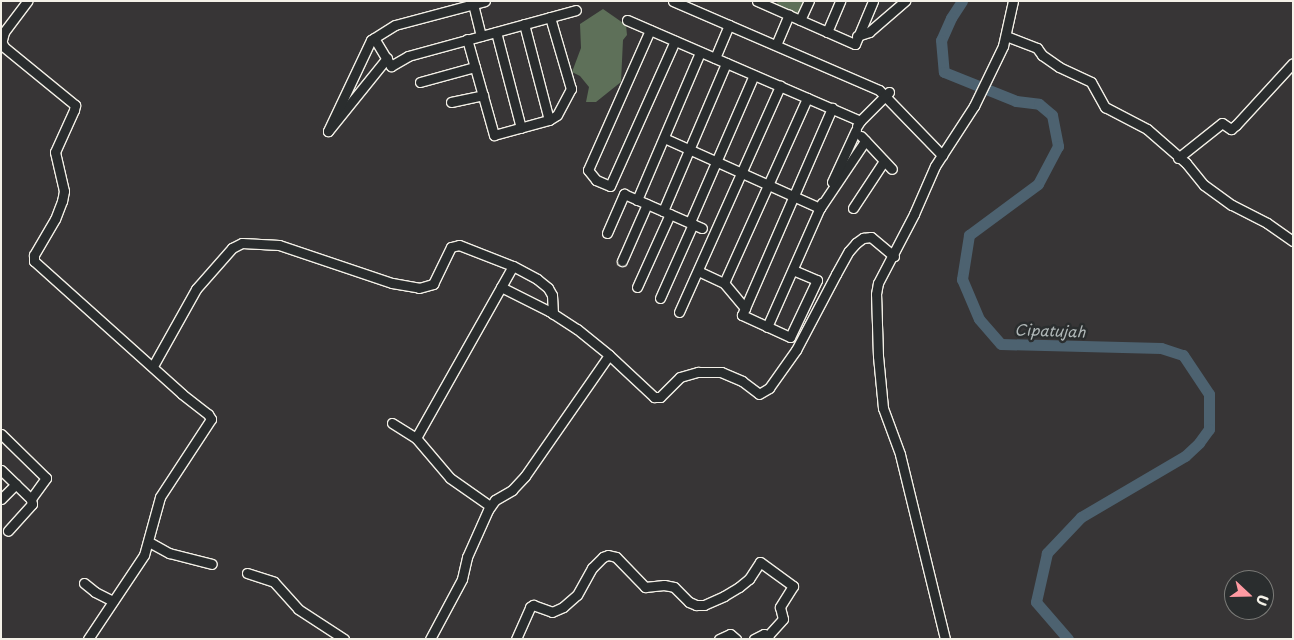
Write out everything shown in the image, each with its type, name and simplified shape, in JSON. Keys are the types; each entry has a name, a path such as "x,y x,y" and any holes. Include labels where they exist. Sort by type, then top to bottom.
{"street":[{"path":"27,1 4,32 2,43 4,47 75,105 55,152 64,191 62,201 34,259 45,272 182,394 208,414 210,422 160,497 144,555 88,639"},
{"path":"387,58 328,131 374,38 395,25 484,1"},
{"path":"673,1 879,90 944,152"},
{"path":"757,1 774,5 789,15 826,32 856,40 869,32 905,1"},
{"path":"800,20 809,1"},
{"path":"826,32 840,1"},
{"path":"856,40 872,1"},
{"path":"945,639 900,454 883,408 878,356 876,294 878,283 894,256 922,197 928,178 974,106 988,78 1006,36 1013,1"},
{"path":"473,4 481,36"},
{"path":"374,38 391,66 408,56 576,10"},
{"path":"776,46 789,15"},
{"path":"467,39 494,135 521,128 549,120 557,115 571,89 550,17"},
{"path":"627,20 860,120"},
{"path":"524,24 549,120"},
{"path":"715,58 729,25"},
{"path":"650,30 588,170 596,180 610,186 675,41"},
{"path":"496,32 521,128"},
{"path":"1006,36 1037,48 1042,55 1058,68 1091,82 1105,107 1146,129 1186,163 1204,185 1293,241"},
{"path":"637,200 700,52"},
{"path":"637,287 690,149 726,63"},
{"path":"1178,158 1222,123 1231,128 1236,125 1293,63"},
{"path":"420,82 475,67"},
{"path":"351,83 374,74"},
{"path":"660,298 754,75"},
{"path":"679,312 780,86"},
{"path":"452,102 483,95"},
{"path":"767,327 860,120 885,96"},
{"path":"724,283 806,98"},
{"path":"793,270 817,280 790,337 742,315 832,108"},
{"path":"856,130 892,169"},
{"path":"664,138 717,160 767,185 820,208"},
{"path":"820,208 865,141"},
{"path":"853,208 884,161"},
{"path":"607,233 624,194 702,228"},
{"path":"622,261 647,204"},
{"path":"501,287 553,314 609,355 654,398 660,397 680,378 698,372 721,372 742,381 756,393 762,393 769,388 796,350 849,251 863,238 870,237 894,256"},
{"path":"152,366 196,289 238,244 261,242 279,244 392,283 419,288 433,284 451,247 455,244 513,266 537,279 548,288 554,301 553,314"},
{"path":"416,438 513,266"},
{"path":"698,271 724,283 744,308"},
{"path":"430,639 462,579 467,557 490,506 495,500 512,490 525,476 609,355"},
{"path":"392,423 416,438 450,478 490,506"},
{"path":"1,434 46,478 31,499 32,504 8,531"},
{"path":"1,470 31,499"},
{"path":"1,498 16,484"},
{"path":"149,542 169,553 212,564"},
{"path":"516,639 530,607 533,605 552,612 563,607 577,595 592,568 603,557 608,555 616,557 645,587 664,585 674,587 689,602 696,605 724,596 739,587 749,579 760,562 793,586 780,608 783,619 768,638 760,635 754,639"},
{"path":"247,573 274,582 298,608 344,639"},
{"path":"84,583 95,592 112,601"},
{"path":"719,639 730,634 736,639"}],"green space":[{"path":"778,1 806,1 799,18 775,7"},
{"path":"603,9 626,25 627,35 623,40 621,82 596,102 586,102 589,87 580,76 572,72 581,48 580,24"}],"waterway":[{"name":"Cipatujah","path":"962,1 951,18 941,40 944,72 1016,101 1039,104 1052,115 1058,146 1038,184 969,235 962,279 979,319 1001,344 1161,348 1183,355 1209,394 1209,429 1199,443 1185,456 1081,517 1047,553 1036,602 1068,639"}]}
